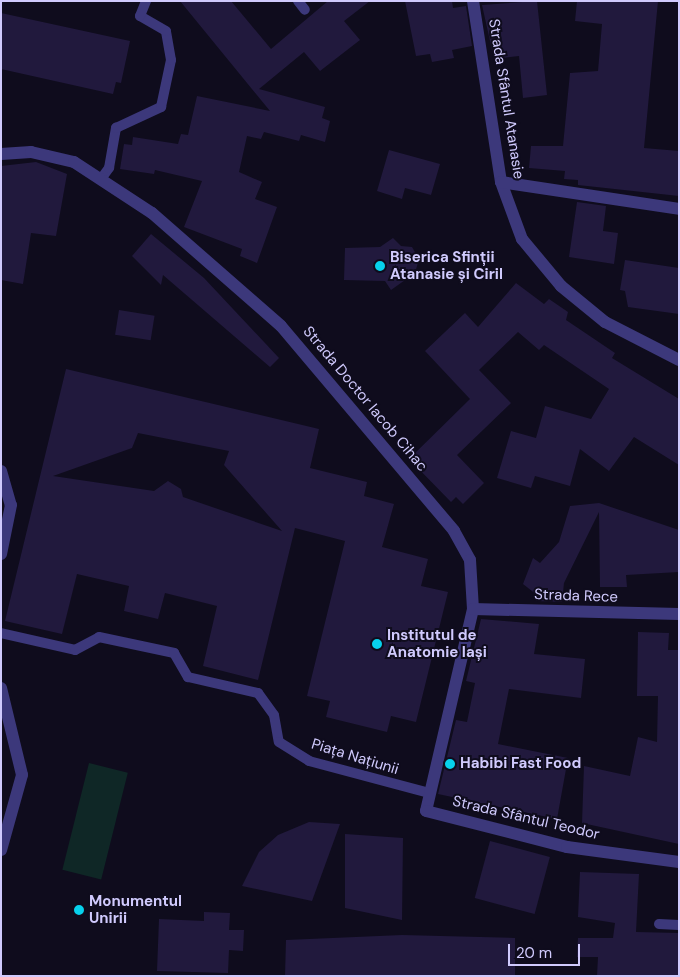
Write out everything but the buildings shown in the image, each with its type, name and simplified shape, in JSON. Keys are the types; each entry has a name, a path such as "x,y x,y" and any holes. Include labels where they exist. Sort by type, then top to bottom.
{"street":[{"name":"Strada Sfântul Atanasie","path":"473,1 501,182 522,239 561,286 605,322 679,360"},
{"name":"Strada Doctor Iacob Cihac","path":"1,154 30,152 66,159 152,213 220,270 281,326 347,400 466,549 473,577 473,609 426,811"},
{"path":"501,182 679,209"},
{"path":"1,472 11,505 1,554"},
{"name":"Strada Rece","path":"473,609 679,614"},
{"path":"1,688 22,775 1,850"},
{"name":"Strada Sfântul Teodor","path":"426,811 567,847 679,862"}],"lane":[{"path":"100,180 109,168 116,128 161,107 171,60 166,31 140,16 146,1"},
{"path":"298,1 305,10"},
{"name":"Piața Națiunii","path":"1,633 75,650 99,637 174,653 188,676 258,693 274,714 279,742 309,761 429,793"},
{"path":"659,924 679,925"}],"green space":[{"path":"89,763 128,773 101,879 62,870"}],"place":[{"name":"Biserica Sfinții Atanasie și Ciril","path":"380,266"},
{"name":"Institutul de Anatomie Iași","path":"377,644"},
{"name":"Habibi Fast Food","path":"450,764"},
{"name":"Monumentul Unirii","path":"79,910"}]}
